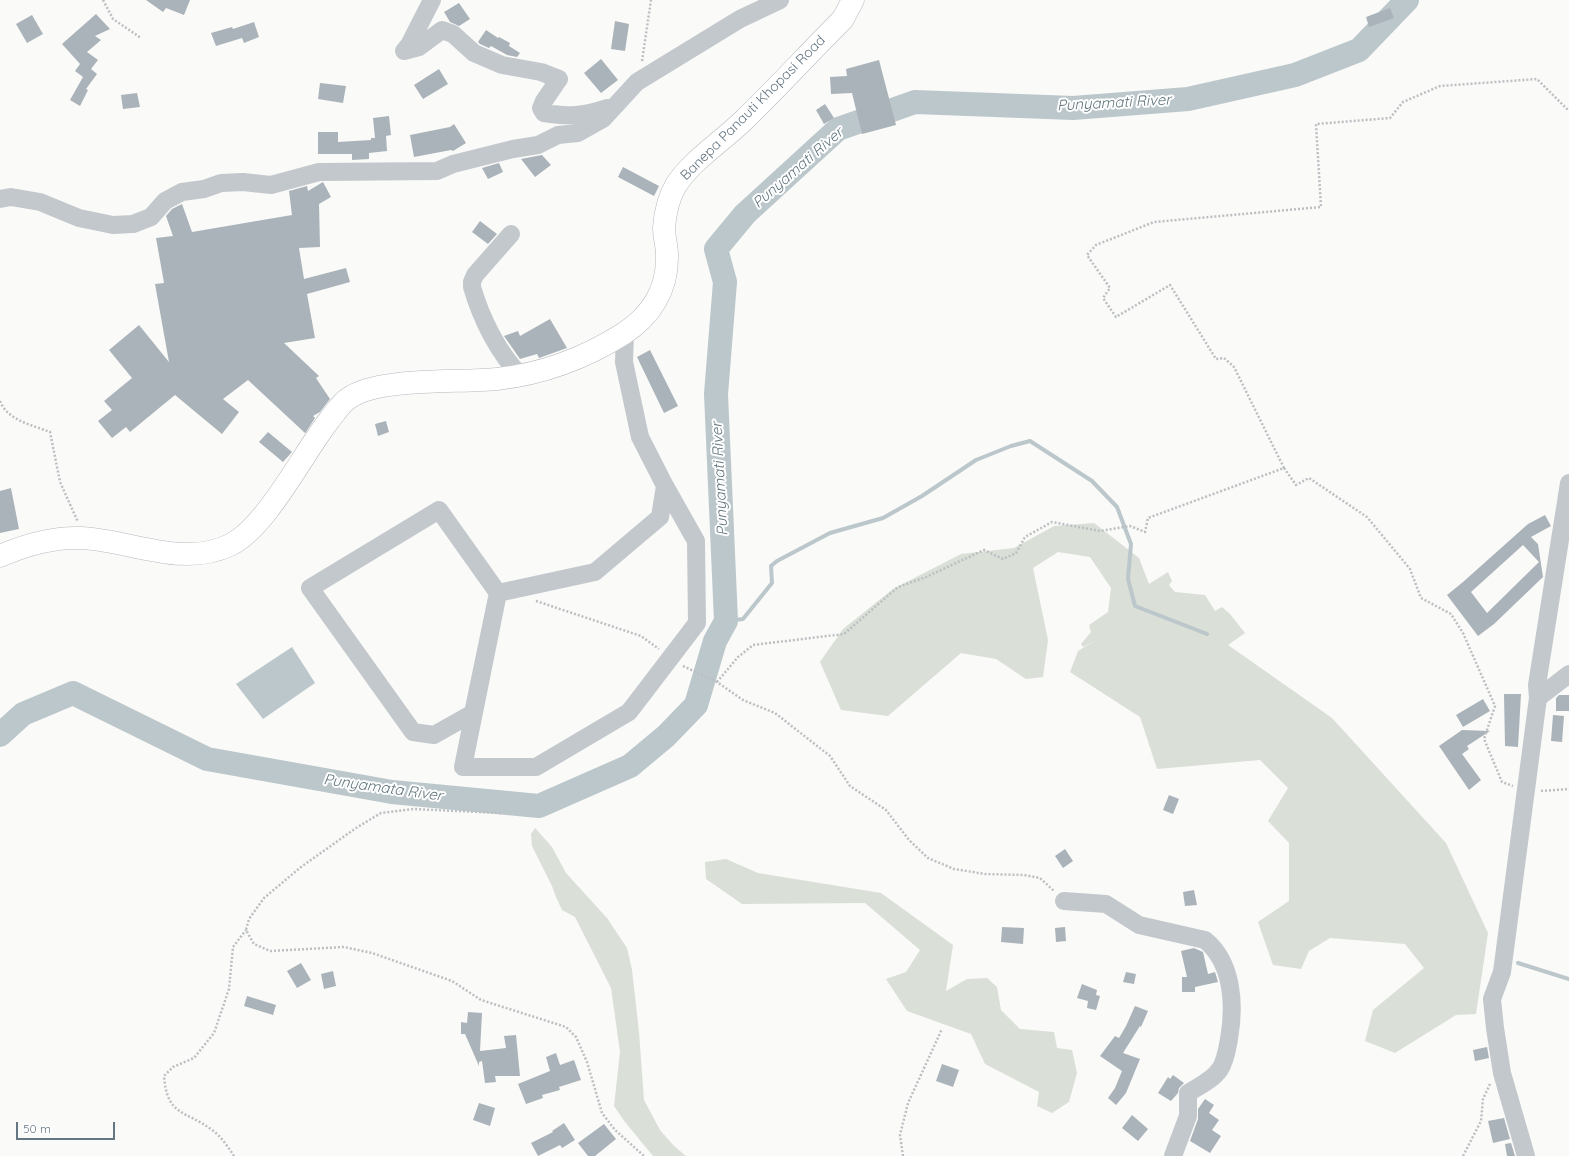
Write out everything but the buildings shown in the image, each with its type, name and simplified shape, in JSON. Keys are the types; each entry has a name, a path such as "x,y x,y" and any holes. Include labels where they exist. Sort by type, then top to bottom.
{"main road":[{"name":"Banepa Panauti Khopasi Road","path":"0,556 21,547 50,540 89,539 166,553 186,554 212,551 229,546 243,537 266,513 317,435 345,401 355,394 383,386 521,376 553,367 592,352 625,333 648,313 664,286 667,256 664,228 668,204 676,186 687,171 744,120 843,19 853,0"}],"street":[{"path":"432,0 409,45 404,51 420,48 442,30 454,34 474,53 502,65 541,72 559,80 544,101 541,108 544,113 567,116 587,115 613,106"},
{"path":"0,199 11,197 40,202 86,220 113,225 133,224 151,217 165,201 182,192 221,183 243,182 271,185 319,172 437,171 453,164 514,149 538,145 558,135 578,133 603,119 636,82 740,19 780,0"},
{"path":"511,234 475,275 472,282 472,287 488,325 511,366 521,376"},
{"path":"502,592 463,767 536,767 629,712 697,623 696,541 640,438 624,362 625,333"},
{"path":"1526,1156 1502,1073 1492,999 1502,972 1538,698 1538,685 1569,483"},
{"path":"502,592 595,572 660,517 665,486"},
{"path":"439,510 502,592 473,713 434,735 413,732 310,588 439,510"},
{"path":"1538,698 1569,674"},
{"path":"1064,901 1106,904 1138,925 1205,940 1213,947 1219,956 1233,1000 1232,1019 1225,1058 1214,1076 1188,1093 1188,1116 1173,1156"}],"path":[{"path":"103,0 113,19 141,38"},
{"path":"636,82 643,58 651,0"},
{"path":"1569,111 1538,79 1440,86 1403,102 1390,118 1316,124 1321,207 1154,222 1096,245 1087,255 1110,288 1103,298 1116,317 1170,285 1216,359 1224,358 1234,367 1284,468 1296,485 1309,478 1367,517 1410,569 1421,598 1451,614 1463,633 1495,706 1484,739 1502,782 1525,790 1549,791 1569,789"},
{"path":"0,401 3,408 10,416 50,432 60,482 79,524 89,539"},
{"path":"717,682 738,657 753,645 844,634 898,587 926,577 984,550 1003,559 1016,553 1025,537 1052,522 1100,531 1130,526 1145,532 1148,518 1284,468"},
{"path":"502,592 641,636 686,669 712,679 743,700 775,713 830,756 850,786 886,810 909,840 928,858 954,868 985,874 1024,875 1040,878 1064,901"},
{"path":"234,1156 214,1131 204,1124 181,1114 174,1106 165,1093 164,1076 173,1067 194,1058 214,1033 230,989 234,947 246,930 249,919 264,898 301,867 356,828 381,813 413,809 501,813"},
{"path":"246,930 254,944 270,951 344,947 372,953 452,981 481,1000 566,1027 576,1037 587,1062 602,1113 615,1130 644,1156"},
{"path":"903,1156 900,1135 908,1103 942,1029"},
{"path":"1463,1156 1481,1121 1483,1099 1489,1086 1502,1073"}],"shaded area":[{"path":"1094,523 1139,558 1149,584 1168,572 1172,581 1169,585 1175,592 1205,595 1215,611 1222,607 1230,614 1245,633 1228,645 1332,718 1446,843 1488,933 1476,1014 1456,1015 1395,1053 1365,1041 1373,1010 1424,968 1405,944 1330,938 1309,951 1301,969 1273,965 1258,922 1289,901 1289,843 1268,821 1288,788 1260,760 1157,769 1140,717 1070,672 1078,651 1096,640 1083,647 1081,644 1091,632 1089,625 1108,612 1111,588 1090,557 1058,552 1033,568 1048,640 1043,677 1026,679 996,659 961,653 888,716 841,710 820,662 843,629 893,589 961,554 1014,548 1054,526"},
{"path":"292,647 315,683 263,719 236,684"},
{"path":"535,828 552,847 566,873 607,918 627,948 632,970 639,1032 644,1100 660,1130 674,1146 686,1156 653,1156 614,1106 620,1052 611,988 575,917 562,910 532,846 531,834"},
{"path":"726,859 758,873 881,893 953,945 946,991 967,979 987,978 997,987 1001,1010 1020,1029 1054,1032 1057,1048 1072,1050 1077,1073 1069,1102 1052,1113 1037,1106 1039,1092 985,1064 971,1034 907,1011 886,979 906,972 920,950 865,903 742,904 706,879 705,862"}],"waterway":[{"name":"Punyamati River","path":"0,735 23,714 73,693 207,759 392,792 539,806 630,766 666,736 696,705 715,641 726,621 716,394 725,282 716,249 745,214 838,129 915,102 1073,108 1188,99 1295,75 1359,50 1407,0"},
{"path":"726,621 743,619 772,583 771,566 777,561 830,533 883,518 922,496 976,460 1011,446 1030,441 1092,481 1117,507 1131,544 1128,579 1135,606 1207,634"},
{"path":"1518,963 1569,979"}],"water label":[{"name":"Punyamata River","path":"383,788"}]}
